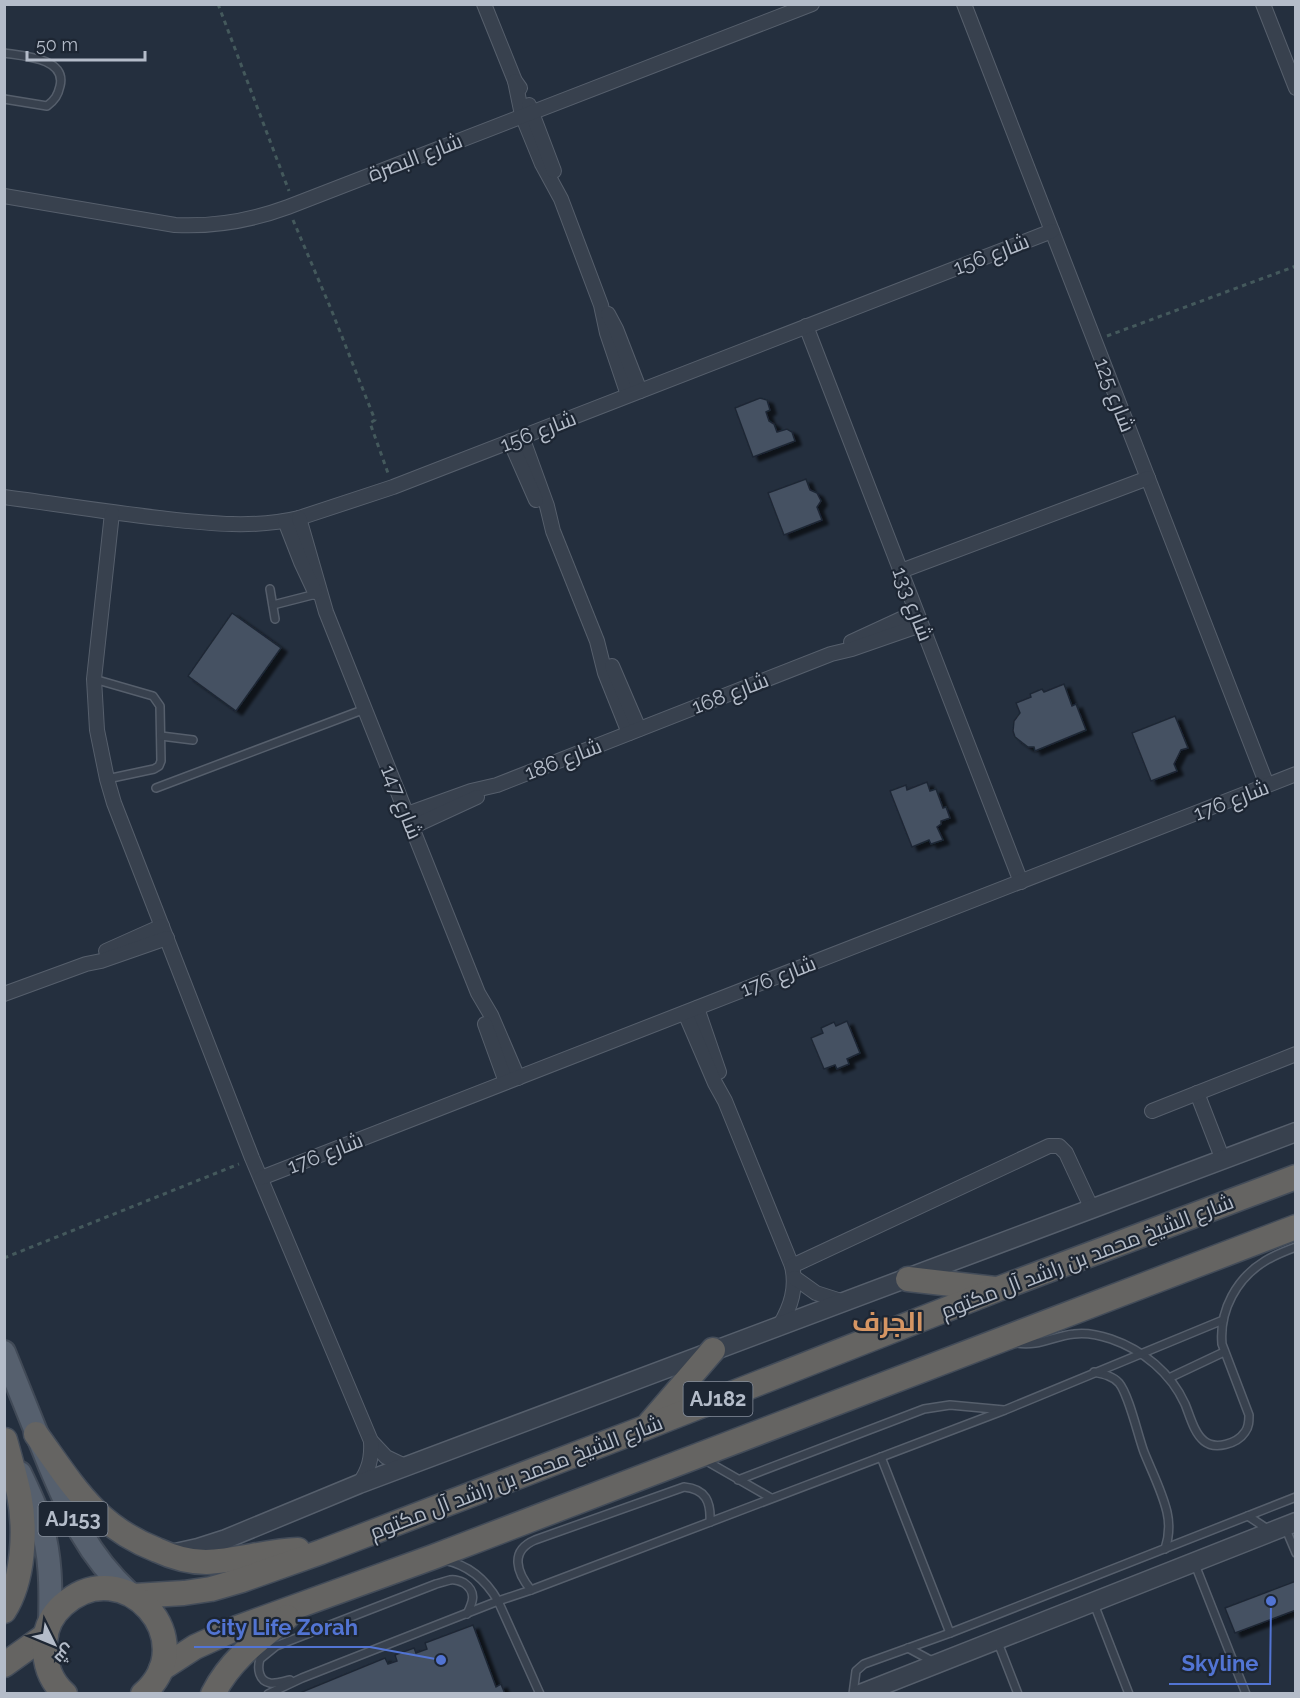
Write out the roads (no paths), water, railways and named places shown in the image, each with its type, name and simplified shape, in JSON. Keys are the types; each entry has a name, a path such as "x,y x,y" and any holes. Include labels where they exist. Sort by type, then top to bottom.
{"highway":[{"name":"شارع الشيخ محمد بن راشد آل مكتوم","path":"48,1628 59,1609 70,1599 84,1592 99,1588 114,1588 131,1594 184,1593 211,1589 242,1580 321,1552 998,1289 1296,1177"},
{"name":"شارع الشيخ محمد بن راشد آل مكتوم","path":"151,1686 195,1647 216,1637 698,1457 1296,1227"},
{"path":"908,1279 998,1289"},
{"path":"647,1427 714,1350"},
{"path":"36,1434 82,1497 108,1524 139,1544 168,1555 204,1562 283,1551 321,1552"},
{"path":"4,1611 14,1592 20,1564 22,1534 19,1495 5,1439"},
{"path":"131,1594 146,1604 161,1627 164,1655 151,1686"},
{"path":"213,1694 232,1664 249,1647 306,1602"},
{"path":"4,1665 48,1628"},
{"path":"48,1628 44,1654 49,1673 65,1694"}],"main road":[{"name":"AJ153","path":"4,1352 36,1434 78,1530 110,1576 131,1594"},
{"name":"AJ153","path":"5,1439 40,1519 45,1538 50,1579 48,1628"}],"street":[{"path":"484,4 527,114 555,175 561,199 601,305 604,324 634,393"},
{"name":"شارع البصرة","path":"4,196 152,222 198,226 244,221 291,206 812,4"},
{"name":"شارع 125","path":"964,4 1267,785"},
{"path":"1263,4 1296,88"},
{"name":"شارع 156","path":"4,497 112,513 205,523 230,524 299,518 393,487 1052,231"},
{"name":"شارع 133","path":"806,326 1021,882"},
{"path":"516,439 539,507 554,531 597,641 605,673 634,731"},
{"path":"901,571 1148,478"},
{"path":"112,513 94,680 97,730 107,779 114,803 252,1158 371,1441 370,1464 358,1484"},
{"name":"شارع 147","path":"299,518 326,612 478,993 483,1018 512,1080"},
{"name":"شارع 147","path":"285,521 301,562 326,612"},
{"name":"شارع 168","path":"634,731 831,654 852,649 919,618"},
{"name":"شارع 186","path":"409,820 471,791 497,785 634,731"},
{"name":"شارع 176","path":"261,1178 1296,774"},
{"path":"4,994 86,964 101,961 164,932"},
{"path":"691,1010 715,1083 725,1101 794,1272 816,1293 841,1302"},
{"path":"1152,1111 1296,1054"},
{"path":"1197,1093 1223,1160"},
{"path":"168,1555 226,1539 405,1466 1296,1132"},
{"path":"794,1272 1049,1146 1059,1146 1066,1153 1092,1209"},
{"path":"780,1325 791,1302 794,1272"},
{"path":"371,1441 386,1457 405,1466"},
{"path":"871,1691 1284,1527"}],"lane":[{"path":"4,53 34,58 52,64 59,72 61,82 54,101 47,106 4,99"},
{"path":"270,589 275,619"},
{"path":"273,605 316,594"},
{"path":"94,680 150,695 160,706 161,761 157,768 107,779"},
{"path":"156,788 365,709"},
{"path":"161,736 193,740"},
{"path":"1005,1339 1031,1344 1073,1334 1089,1334 1112,1340 1139,1353 1169,1378 1181,1395 1196,1431 1203,1440 1213,1446 1219,1446 1240,1437 1248,1427 1249,1415 1224,1352 1221,1335 1223,1320 1231,1297 1244,1278 1255,1268 1268,1259 1296,1247"},
{"path":"268,1694 302,1678 498,1601 1005,1410 1223,1320"},
{"path":"1169,1378 1224,1352"},
{"path":"1094,1372 1108,1375 1119,1383 1127,1401 1144,1451 1160,1488 1167,1514 1168,1538 1165,1549"},
{"path":"738,1480 924,1409 950,1405 1005,1410"},
{"path":"698,1457 771,1498"},
{"path":"881,1457 950,1633"},
{"path":"531,1590 520,1574 518,1560 524,1547 535,1540 684,1487 698,1490 704,1495 710,1507 710,1522"},
{"path":"853,1694 856,1671 864,1664 950,1633 1296,1497"},
{"path":"1248,1516 1284,1527 1296,1553"},
{"path":"433,1557 451,1561 478,1575 486,1582 498,1601 540,1694"},
{"path":"1194,1562 1246,1694"},
{"path":"302,1678 277,1683 265,1681 258,1671 260,1659 276,1646 450,1580 462,1582 471,1591 473,1602 467,1614"},
{"path":"1093,1602 1129,1694"},
{"path":"997,1640 1018,1694"},
{"path":"908,1648 936,1664"}],"place":[{"name":"Skyline","path":"1271,1601"},
{"name":"City Life Zorah","path":"441,1660"}],"district":[{"name":"الجرف","path":"888,1321"}]}
